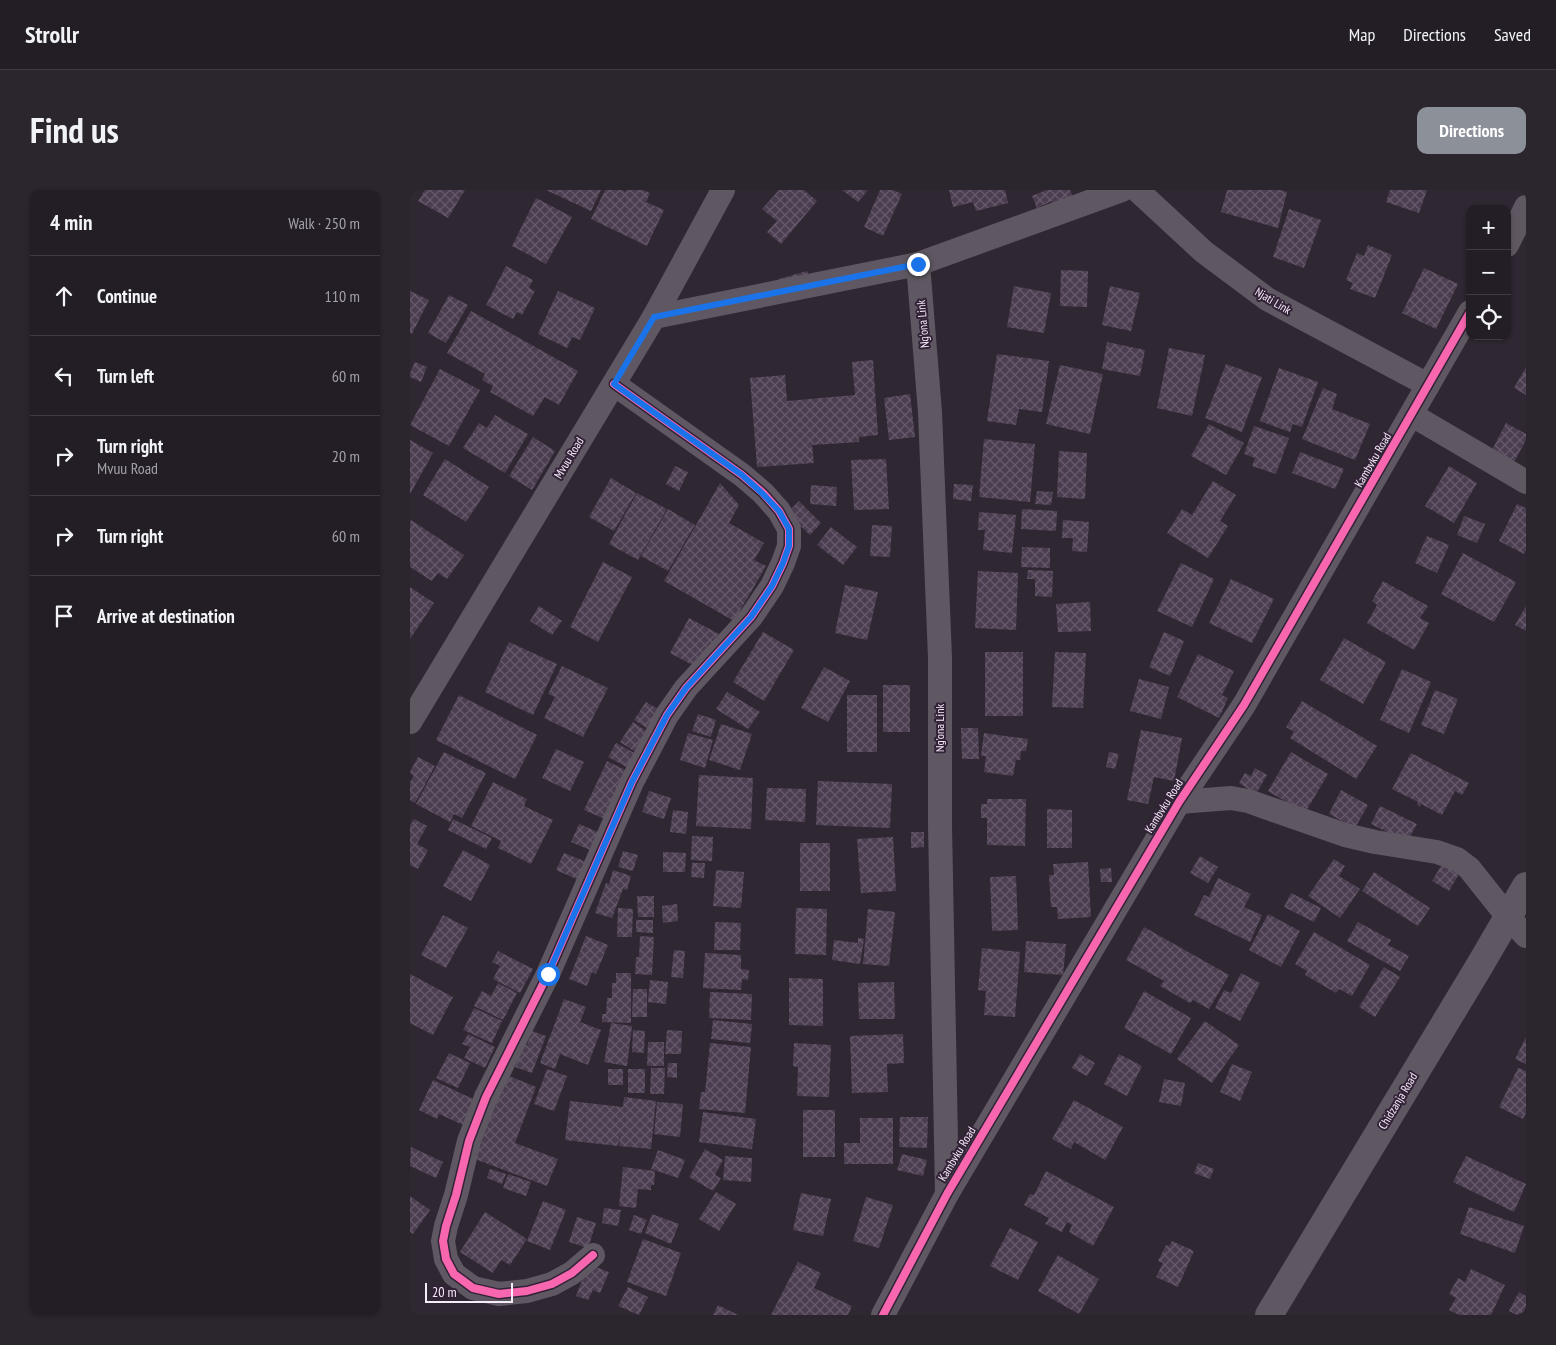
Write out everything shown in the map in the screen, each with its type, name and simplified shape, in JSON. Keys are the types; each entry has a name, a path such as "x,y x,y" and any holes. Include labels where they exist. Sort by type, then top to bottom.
{"street":[{"name":"Mvuu Road","path":"410,722 654,317 723,190"},
{"path":"654,317 918,264 1122,190"},
{"name":"Njati Link","path":"1137,190 1204,252 1267,300 1428,385"},
{"path":"1511,237 1526,208"},
{"name":"Ng'ona Link","path":"918,264 930,412 940,658 940,825 947,1194"},
{"name":"Kambvku Road","path":"883,1315 947,1194 1179,802 1244,705 1466,319"},
{"path":"594,1255 572,1273 552,1284 527,1291 500,1294 473,1288 454,1274 446,1259 443,1241 469,1141 486,1097 548,974 632,782 667,715 686,688 751,617 772,586 789,546 789,529 779,511 763,494 742,475 614,384"},
{"path":"1412,415 1526,482"},
{"path":"1179,802 1231,798 1248,801 1346,835 1375,842 1437,852 1456,858 1469,868 1517,926"},
{"name":"Chidzanja Road","path":"1269,1315 1517,926 1526,886"}],"building":[{"path":"425,190 465,190 448,218 418,201"},
{"path":"546,190 601,190 591,211"},
{"path":"605,190 622,190 626,192 626,190 643,190 650,193 646,202 664,210 647,246 591,219"},
{"path":"779,190 804,190 817,201 781,244 767,232 777,221 762,209"},
{"path":"842,190 868,190 858,202"},
{"path":"880,190 893,190 902,194 883,236 864,227"},
{"path":"949,190 1005,190 1008,203 976,211 973,202 953,207"},
{"path":"1046,190 1070,190 1074,199 1054,208 1052,201 1037,208 1032,196"},
{"path":"1227,190 1280,190 1287,192 1278,228 1221,212"},
{"path":"1390,190 1427,190 1419,213 1386,202"},
{"path":"536,198 572,217 546,264 512,246"},
{"path":"1289,209 1321,220 1304,268 1273,257"},
{"path":"1368,245 1392,255 1375,298 1350,289 1353,283 1346,280 1357,253 1364,256"},
{"path":"506,266 533,280 529,288 535,291 522,315 517,312 513,319 486,305"},
{"path":"1424,268 1458,284 1436,329 1402,313"},
{"path":"1061,270 1088,271 1087,307 1060,306"},
{"path":"807,271 810,282 782,290 779,279"},
{"path":"1014,286 1051,293 1044,333 1007,327"},
{"path":"1110,286 1140,293 1131,331 1102,325"},
{"path":"410,291 429,300 412,334 410,333"},
{"path":"558,291 595,308 580,340 572,337 567,348 538,334"},
{"path":"449,295 468,305 446,343 428,333"},
{"path":"471,311 578,371 559,405 545,397 533,416 490,392 493,386 482,380 485,374 447,353"},
{"path":"1107,342 1145,350 1140,376 1102,369"},
{"path":"1169,348 1205,355 1192,416 1157,408"},
{"path":"997,354 1049,361 1042,412 1019,409 1016,425 987,421"},
{"path":"873,360 878,435 859,437 859,442 812,445 814,463 757,467 750,378 785,375 787,401 855,395 852,362"},
{"path":"415,362 427,367 421,382 410,377"},
{"path":"1226,364 1262,377 1242,432 1205,418"},
{"path":"1060,365 1103,374 1090,434 1046,424"},
{"path":"1526,367 1526,395 1514,388"},
{"path":"1279,368 1318,382 1302,427 1293,424 1290,432 1260,421"},
{"path":"440,369 480,390 449,446 410,425"},
{"path":"1323,388 1337,394 1332,409 1370,424 1355,460 1302,439"},
{"path":"910,394 915,437 889,440 884,398"},
{"path":"495,415 528,434 505,473 463,448 479,423 487,428"},
{"path":"1506,423 1526,434 1526,440 1514,462 1492,450"},
{"path":"1209,424 1244,443 1226,475 1191,456"},
{"path":"1254,426 1289,438 1276,474 1252,466 1255,458 1244,454"},
{"path":"533,437 555,451 532,490 509,476"},
{"path":"984,439 1035,444 1030,502 979,497"},
{"path":"410,440 433,453 410,494"},
{"path":"1059,451 1087,453 1085,499 1057,497"},
{"path":"1300,452 1344,469 1335,489 1292,473"},
{"path":"445,459 489,487 466,522 423,495"},
{"path":"886,459 889,509 854,510 851,460"},
{"path":"675,466 688,472 679,491 666,484"},
{"path":"1449,466 1477,483 1454,523 1425,506"},
{"path":"611,478 636,493 614,531 589,517"},
{"path":"1213,481 1236,495 1220,521 1228,526 1208,558 1167,533 1182,509 1192,515"},
{"path":"720,483 739,505 729,523 764,543 754,560 766,566 734,621 664,581"},
{"path":"954,484 973,485 971,501 953,499"},
{"path":"811,485 837,487 836,506 810,504"},
{"path":"1037,491 1053,492 1051,505 1035,504"},
{"path":"637,493 667,509 638,560 609,544"},
{"path":"799,501 821,523 810,535 787,513"},
{"path":"1517,504 1526,508 1526,550 1524,554 1499,541"},
{"path":"668,509 695,525 668,571 641,556"},
{"path":"1022,509 1057,511 1056,531 1021,529"},
{"path":"979,512 1016,515 1012,553 983,550 985,530 978,530"},
{"path":"1464,516 1485,524 1477,543 1457,535"},
{"path":"411,520 464,555 447,579 438,573 432,581 410,567"},
{"path":"1063,520 1089,522 1087,552 1072,551 1073,538 1062,538"},
{"path":"872,525 892,526 890,557 870,556"},
{"path":"831,527 857,547 843,565 817,545"},
{"path":"1427,536 1449,545 1437,573 1415,563"},
{"path":"1022,547 1050,548 1050,568 1021,567"},
{"path":"1463,553 1516,582 1494,622 1441,594"},
{"path":"603,562 632,577 598,642 570,627"},
{"path":"1181,563 1214,579 1192,627 1157,611"},
{"path":"1028,570 1053,571 1052,597 1035,596 1035,579 1027,579"},
{"path":"978,571 1018,573 1016,630 975,628"},
{"path":"1231,579 1274,599 1252,643 1209,623"},
{"path":"1383,581 1428,606 1420,618 1429,623 1414,650 1367,623 1377,605 1372,601"},
{"path":"845,585 878,592 867,640 835,633"},
{"path":"410,587 434,603 410,639"},
{"path":"1090,602 1091,631 1058,632 1056,604"},
{"path":"539,606 562,621 552,635 530,621"},
{"path":"1526,606 1526,631 1515,625"},
{"path":"689,618 719,634 700,669 670,653"},
{"path":"763,632 794,650 764,701 733,682"},
{"path":"1164,632 1184,641 1170,676 1149,667"},
{"path":"1344,638 1386,662 1363,704 1320,680"},
{"path":"509,642 557,664 533,715 485,692"},
{"path":"985,652 1023,652 1023,716 985,716"},
{"path":"1055,652 1086,653 1083,708 1052,707"},
{"path":"1198,654 1234,671 1222,695 1228,698 1219,718 1177,697"},
{"path":"562,666 608,688 583,737 544,718 555,697 548,694"},
{"path":"824,667 850,681 828,722 801,708"},
{"path":"1402,669 1431,682 1409,733 1380,720"},
{"path":"1139,679 1169,687 1161,719 1130,711"},
{"path":"883,685 910,685 910,732 883,732"},
{"path":"1435,690 1458,699 1444,734 1421,725"},
{"path":"727,692 760,712 748,729 716,709"},
{"path":"459,695 537,735 515,779 436,740"},
{"path":"847,695 877,695 877,752 847,752"},
{"path":"1302,701 1377,746 1356,779 1290,738 1294,732 1286,727"},
{"path":"646,702 665,713 653,732 634,720"},
{"path":"698,714 716,720 711,737 692,731"},
{"path":"633,722 652,735 640,755 620,742"},
{"path":"721,724 752,734 740,770 709,760"},
{"path":"961,728 978,728 979,759 962,759"},
{"path":"1141,730 1182,738 1174,781 1154,777 1148,804 1127,800"},
{"path":"688,733 713,740 705,768 680,760"},
{"path":"984,733 1028,739 1026,751 1021,751 1020,760 1016,760 1013,776 984,772 986,756 981,756"},
{"path":"616,743 640,756 632,770 608,757"},
{"path":"556,749 584,762 570,791 542,778"},
{"path":"444,752 486,773 462,818 454,814 450,822 416,804"},
{"path":"1109,752 1119,754 1115,769 1106,767"},
{"path":"1291,752 1328,774 1305,813 1268,791"},
{"path":"1411,753 1469,783 1462,795 1455,791 1442,815 1421,804 1420,807 1417,805 1418,802 1392,789"},
{"path":"418,757 435,766 415,803 410,800 410,782 414,776 410,772"},
{"path":"607,761 629,772 607,820 584,810"},
{"path":"1255,768 1267,775 1256,794 1239,783 1245,773 1251,776"},
{"path":"699,775 753,778 751,829 696,826"},
{"path":"818,781 892,784 890,828 816,825"},
{"path":"493,782 527,799 524,806 553,820 531,864 498,848 501,841 471,826"},
{"path":"767,788 806,789 805,822 765,820"},
{"path":"1341,790 1368,805 1355,828 1329,814"},
{"path":"649,791 671,798 664,819 642,812"},
{"path":"987,799 1026,799 1025,846 987,845 987,818 981,818 981,804 987,804"},
{"path":"1380,806 1417,824 1407,842 1371,824"},
{"path":"1047,809 1072,810 1072,848 1047,848"},
{"path":"673,810 688,812 686,834 670,832"},
{"path":"414,819 427,826 417,844 428,850 418,869 410,865 410,825"},
{"path":"453,819 492,838 486,849 448,830"},
{"path":"579,824 605,835 597,853 571,842"},
{"path":"911,832 924,832 924,847 911,848"},
{"path":"692,836 713,837 712,861 691,860"},
{"path":"893,837 896,891 861,893 857,839"},
{"path":"800,843 830,843 830,891 800,891"},
{"path":"463,850 490,865 471,901 443,886"},
{"path":"623,851 638,855 633,871 618,867"},
{"path":"663,852 686,853 685,872 663,872"},
{"path":"564,853 589,863 581,881 556,870"},
{"path":"1200,856 1218,867 1208,883 1190,873"},
{"path":"1334,859 1345,866 1339,876 1360,889 1340,918 1308,896"},
{"path":"1088,862 1091,917 1058,919 1057,907 1051,907 1049,875 1054,875 1053,864"},
{"path":"692,863 705,863 704,878 691,877"},
{"path":"1443,863 1459,874 1449,891 1432,881"},
{"path":"1111,868 1112,882 1101,882 1100,869"},
{"path":"613,870 631,876 627,890 623,889 612,918 595,913 606,883 609,884"},
{"path":"716,870 744,872 741,908 713,906"},
{"path":"1374,872 1430,908 1418,926 1362,891"},
{"path":"1016,876 1018,930 992,931 990,877"},
{"path":"1218,878 1251,894 1244,907 1262,915 1250,942 1194,915 1204,895 1209,897"},
{"path":"1291,893 1321,908 1314,922 1284,907"},
{"path":"637,896 654,896 654,917 638,917"},
{"path":"677,904 678,921 663,923 662,906"},
{"path":"618,908 633,909 632,937 617,937"},
{"path":"796,908 827,909 826,955 795,954"},
{"path":"868,909 895,912 889,966 863,964"},
{"path":"1268,914 1300,931 1281,967 1249,950"},
{"path":"443,915 468,928 446,968 421,955"},
{"path":"636,920 653,920 653,933 636,932"},
{"path":"715,922 741,923 740,950 714,950"},
{"path":"1358,922 1391,940 1388,945 1409,956 1400,971 1347,941"},
{"path":"1144,927 1229,975 1209,1009 1193,1000 1190,1003 1160,986 1164,981 1126,960"},
{"path":"1314,932 1370,965 1352,996 1339,989 1336,993 1305,975 1307,971 1295,964"},
{"path":"586,936 608,945 596,974 592,972 587,986 569,979"},
{"path":"640,936 654,937 652,975 635,974 636,957 639,957"},
{"path":"858,938 864,939 860,964 832,960 834,940 858,943"},
{"path":"1026,941 1066,944 1063,975 1024,972"},
{"path":"982,948 1020,952 1015,1017 984,1015 986,991 978,990"},
{"path":"674,950 685,951 683,978 671,977"},
{"path":"498,951 533,969 520,993 493,979 500,966 492,962"},
{"path":"705,953 741,955 741,969 749,970 748,980 742,979 741,990 703,988"},
{"path":"1384,967 1400,977 1375,1017 1359,1007"},
{"path":"616,973 631,973 631,1023 602,1022 602,1014 606,1014 607,998 612,998 612,983 616,983"},
{"path":"1241,973 1260,983 1240,1021 1215,1008 1224,990 1231,993"},
{"path":"410,974 453,997 433,1035 410,1023"},
{"path":"789,978 823,979 823,1026 789,1025"},
{"path":"650,980 668,982 666,1004 648,1002"},
{"path":"894,982 895,1019 859,1019 858,983"},
{"path":"498,983 517,993 503,1020 474,1006 482,991 491,996"},
{"path":"633,989 647,989 647,1017 632,1017"},
{"path":"1144,991 1191,1018 1171,1054 1124,1028"},
{"path":"710,992 752,994 751,1020 709,1018"},
{"path":"564,999 586,1007 580,1022 601,1030 588,1065 560,1054 555,1069 540,1063"},
{"path":"474,1008 502,1021 492,1043 463,1030"},
{"path":"713,1020 752,1024 750,1043 711,1039"},
{"path":"1205,1021 1239,1045 1212,1083 1177,1059"},
{"path":"611,1023 632,1026 627,1066 604,1062"},
{"path":"633,1030 645,1031 644,1053 632,1052"},
{"path":"667,1030 682,1031 681,1054 665,1054"},
{"path":"532,1031 546,1036 532,1073 515,1067 524,1044 527,1045"},
{"path":"468,1034 495,1047 485,1068 464,1058 470,1047 462,1044"},
{"path":"903,1034 904,1063 887,1064 888,1092 852,1093 850,1036"},
{"path":"1526,1037 1526,1064 1515,1059"},
{"path":"648,1042 664,1042 664,1066 647,1066"},
{"path":"710,1043 751,1047 745,1113 699,1109 701,1092 705,1092"},
{"path":"794,1043 831,1045 829,1097 797,1096 798,1067 793,1066"},
{"path":"449,1053 470,1063 458,1088 436,1078"},
{"path":"1080,1054 1095,1063 1087,1076 1072,1068"},
{"path":"1119,1054 1142,1066 1127,1096 1104,1084"},
{"path":"668,1063 677,1063 677,1078 667,1077"},
{"path":"1232,1064 1252,1072 1240,1101 1220,1092"},
{"path":"651,1068 665,1068 664,1094 650,1094"},
{"path":"1518,1068 1526,1071 1526,1113 1523,1119 1499,1107"},
{"path":"547,1069 567,1076 554,1111 534,1104"},
{"path":"608,1069 623,1069 623,1085 608,1085"},
{"path":"628,1069 645,1069 645,1093 628,1093"},
{"path":"507,1075 536,1087 515,1143 558,1159 547,1186 475,1159"},
{"path":"1164,1079 1185,1083 1181,1106 1159,1102"},
{"path":"433,1080 475,1100 463,1125 439,1114 437,1119 419,1110"},
{"path":"624,1097 656,1101 651,1149 619,1146 620,1133 618,1146 565,1140 570,1101 623,1107"},
{"path":"1074,1100 1123,1127 1105,1160 1074,1142 1071,1149 1052,1139"},
{"path":"657,1102 683,1104 680,1137 654,1134"},
{"path":"803,1110 835,1110 835,1157 803,1157"},
{"path":"703,1112 756,1119 752,1149 699,1142"},
{"path":"900,1117 928,1117 927,1148 899,1147"},
{"path":"860,1118 893,1118 893,1164 844,1164 844,1143 860,1143"},
{"path":"411,1147 443,1162 436,1178 410,1166"},
{"path":"705,1149 723,1160 715,1175 721,1178 713,1191 689,1177"},
{"path":"658,1150 685,1160 678,1178 651,1169"},
{"path":"902,1154 927,1160 923,1176 897,1170"},
{"path":"725,1156 752,1158 751,1182 723,1180"},
{"path":"1466,1156 1526,1184 1514,1212 1453,1182"},
{"path":"1198,1163 1214,1169 1210,1179 1194,1173"},
{"path":"623,1167 655,1171 654,1185 651,1185 651,1190 638,1189 636,1208 619,1206"},
{"path":"490,1169 506,1174 502,1184 487,1178"},
{"path":"1046,1171 1114,1207 1093,1246 1069,1232 1072,1225 1067,1222 1062,1232 1045,1224 1049,1218 1024,1205 1030,1194 1034,1195"},
{"path":"508,1174 531,1182 526,1196 503,1188"},
{"path":"716,1192 736,1204 719,1231 699,1219"},
{"path":"801,1193 831,1199 823,1236 793,1230"},
{"path":"410,1196 430,1210 413,1234 410,1232"},
{"path":"866,1197 893,1205 879,1248 853,1241"},
{"path":"543,1201 566,1210 550,1250 527,1241"},
{"path":"1469,1207 1524,1226 1515,1253 1460,1234"},
{"path":"604,1208 621,1210 618,1226 602,1223"},
{"path":"485,1212 527,1239 510,1265 501,1260 493,1273 460,1252"},
{"path":"652,1214 679,1224 671,1244 645,1233"},
{"path":"634,1215 647,1220 641,1234 629,1230"},
{"path":"577,1217 596,1223 588,1248 569,1242"},
{"path":"1010,1228 1038,1242 1018,1280 990,1266"},
{"path":"643,1239 681,1253 666,1296 627,1282"},
{"path":"1172,1241 1194,1251 1178,1287 1156,1277 1163,1263 1158,1261 1166,1245 1169,1246"},
{"path":"1058,1255 1099,1279 1079,1314 1038,1291"},
{"path":"798,1262 821,1273 814,1288 852,1306 848,1315 771,1315"},
{"path":"588,1264 609,1272 600,1293 593,1290 588,1300 576,1296"},
{"path":"1471,1269 1505,1285 1491,1315 1459,1315 1449,1310 1456,1298 1449,1294 1458,1278 1465,1282"},
{"path":"628,1287 648,1297 639,1315 618,1306"},
{"path":"1519,1292 1526,1296 1526,1315 1517,1315 1509,1311"},
{"path":"718,1305 738,1315 713,1315"}],"cycle path":[{"path":"883,1315 947,1194 1179,802 1244,705 1466,319"},
{"path":"593,1255 572,1273 552,1284 527,1291 499,1294 473,1288 454,1274 446,1259 443,1241 469,1141 486,1097 548,974 632,782 667,715 686,688 751,617 772,586 789,546 789,529 779,511 763,493 742,475 614,384"}],"route":[{"path":"548,974 632,782 667,715 686,688 751,617 772,586 789,546 789,529 779,511 763,494 742,475 614,384 654,317 918,264"}]}
